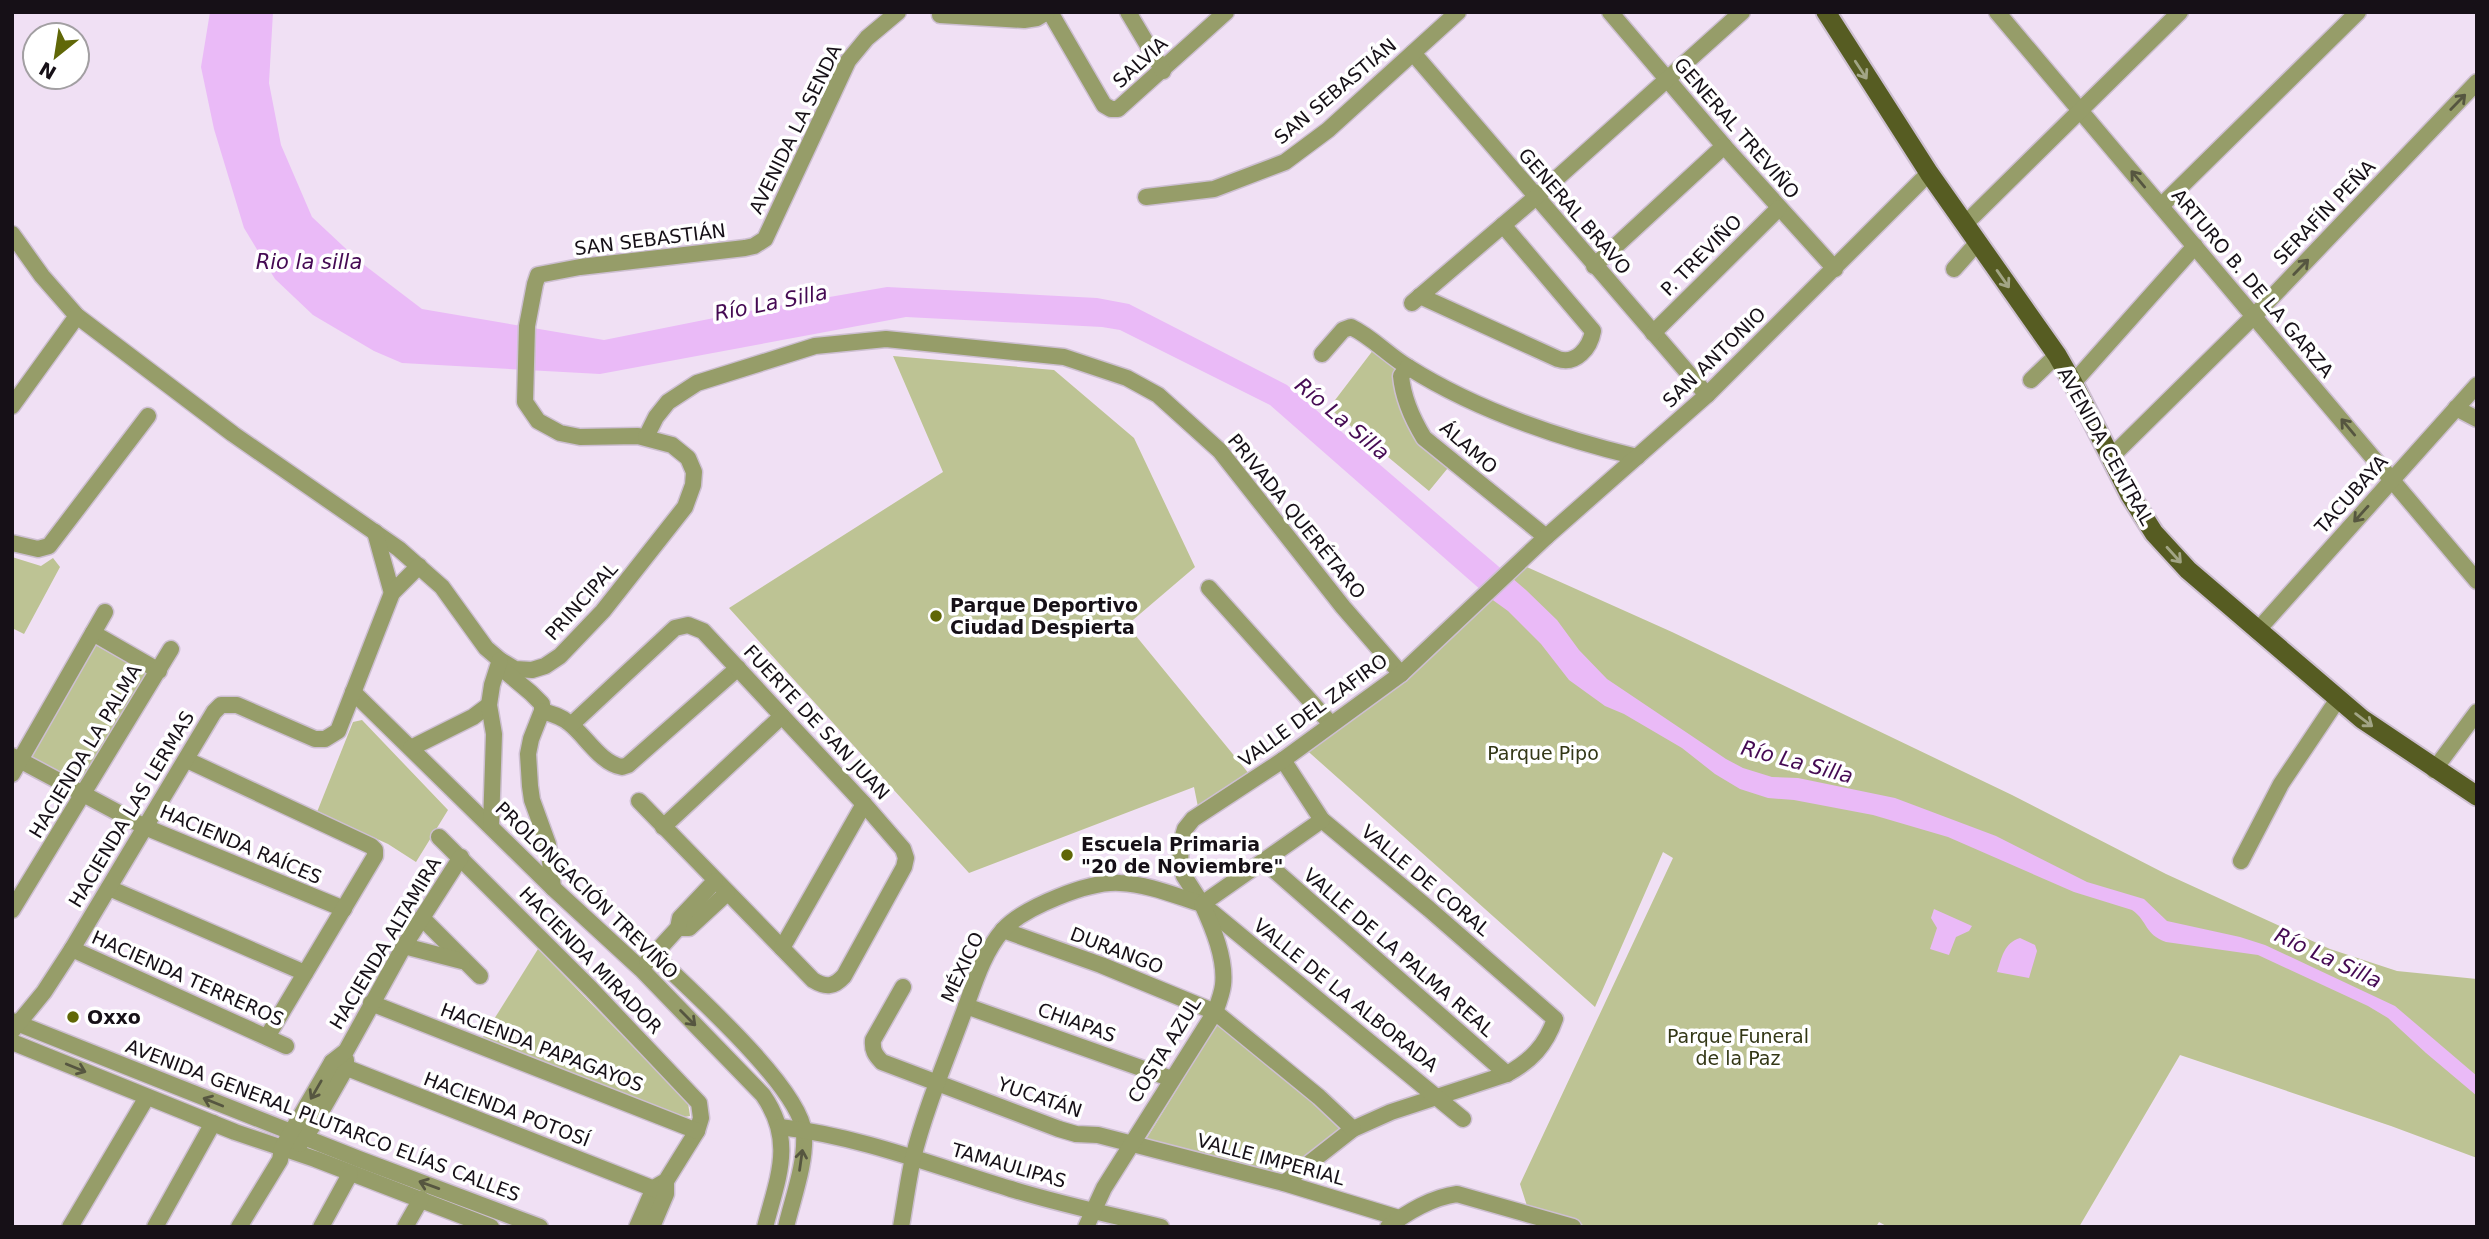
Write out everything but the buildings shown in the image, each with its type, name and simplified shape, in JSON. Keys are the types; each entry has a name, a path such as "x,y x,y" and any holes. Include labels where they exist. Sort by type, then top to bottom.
{"main road":[{"name":"AVENIDA CENTRAL","path":"1826,12 1929,173 2056,355 2130,495 2154,533 2195,577 2362,719 2434,770 2477,796"}],"street":[{"name":"AVENIDA LA SENDA","path":"765,239 848,61 867,38 898,12"},
{"path":"940,15 983,15 1024,20 1037,18 1048,12"},
{"name":"SALVIA","path":"1048,12 1104,105 1111,109 1118,109 1163,71 1218,15"},
{"path":"1128,12 1163,71"},
{"name":"SAN SEBASTIÁN","path":"1146,197 1214,189 1285,162 1328,130 1458,12"},
{"name":"GENERAL TREVIÑO","path":"1610,12 1724,146 1835,270"},
{"path":"1503,225 1593,331 1588,346 1574,360 1566,362 1558,359 1416,299 1503,225 1536,197 1742,12"},
{"name":"ARTURO B. DE LA GARZA","path":"1997,12 2477,581"},
{"path":"1965,224 2180,12"},
{"path":"2161,206 2358,12"},
{"name":"GENERAL BRAVO","path":"1413,53 1707,395"},
{"name":"SERAFÍN PEÑA","path":"2111,457 2254,316 2477,82"},
{"path":"1594,266 1724,146"},
{"name":"SAN ANTONIO","path":"1520,564 1546,537 1707,395 1835,270 1929,173"},
{"name":"P. TREVIÑO","path":"1653,333 1779,208"},
{"path":"12,234 41,276 77,316 233,434 375,532 419,566 442,587 499,663 539,700 542,711 531,738 528,754 530,786 532,800 548,844 553,888"},
{"name":"SAN SEBASTIÁN","path":"536,280 580,267 745,248 765,239"},
{"path":"1954,270 1978,242"},
{"path":"2073,383 2195,246"},
{"name":"PRINCIPAL","path":"499,663 515,669 532,670 545,666 560,656 619,592 685,507 694,485 694,472 688,458 672,445 646,437 580,437 560,433 538,421 525,402 527,326 536,280"},
{"path":"12,406 77,316"},
{"path":"1322,354 1343,330 1351,327 1408,367 1524,424 1637,457"},
{"name":"PRIVADA QUERÉTARO","path":"646,437 656,417 668,402 697,383 815,346 886,339 1064,357 1127,377 1158,395 1220,451 1343,607 1406,669"},
{"path":"2031,380 2056,355"},
{"name":"ÁLAMO","path":"1408,367 1401,376 1402,389 1416,426 1424,438 1546,537"},
{"name":"TACUBAYA","path":"2257,631 2477,385"},
{"path":"2456,408 2477,419"},
{"path":"12,542 44,549 49,546 148,416"},
{"path":"375,532 391,593"},
{"name":"VALLE DEL ZAFIRO","path":"1202,904 1184,876 1180,862 1185,829 1193,819 1283,760 1406,669 1520,564"},
{"name":"HACIENDA LAS LERMAS","path":"14,1025 44,992 72,949 214,712 221,705 237,705 315,738 325,739 338,731 391,593 419,566"},
{"path":"1209,588 1331,724"},
{"path":"15,763 105,612"},
{"name":"FUERTE DE SAN JUAN","path":"572,724 675,628 688,625 702,631 738,668 864,804 903,849 906,858 904,867 844,976 836,984 828,986 813,980 782,948"},
{"path":"93,634 159,671"},
{"name":"HACIENDA LA PALMA","path":"12,910 170,649"},
{"path":"491,826 494,734 489,705 499,663"},
{"path":"542,711 572,724 609,762 622,767 628,765 738,668"},
{"name":"PROLONGACIÓN TREVIÑO","path":"353,692 553,888 640,969 749,1079 773,1110 782,1141 780,1163 765,1227"},
{"path":"2241,861 2281,784 2338,699"},
{"path":"411,748 473,717 489,705"},
{"path":"2434,770 2477,712"},
{"path":"663,827 782,716"},
{"path":"187,760 375,850 375,856 267,1037"},
{"name":"VALLE DE CORAL","path":"1283,760 1322,820 1555,1019 1546,1040 1533,1057 1507,1074"},
{"name":"HACIENDA RAÍCES","path":"15,763 145,827 344,909"},
{"path":"639,801 782,948 864,804"},
{"path":"1202,904 1322,820"},
{"name":"HACIENDA MIRADOR","path":"439,837 695,1097 701,1111 699,1124"},
{"name":"HACIENDA ALTAMIRA","path":"239,1227 298,1135 404,946 461,857"},
{"name":"VALLE DE LA PALMA REAL","path":"1264,861 1507,1074"},
{"path":"1166,894 1179,884 1184,876"},
{"path":"640,969 678,928 680,918 715,881"},
{"name":"MÉXICO","path":"901,1227 914,1158 937,1084 981,967 1003,930 1023,914 1092,887 1118,882 1141,885 1202,904"},
{"path":"109,888 305,973"},
{"path":"678,928 689,928 727,893"},
{"name":"COSTA AZUL","path":"1086,1227 1131,1144 1215,1013 1223,985 1222,962 1202,904"},
{"name":"VALLE DE LA ALBORADA","path":"1202,904 1463,1119"},
{"path":"422,918 480,976"},
{"name":"DURANGO","path":"1003,930 1101,965 1215,1013 1320,1097 1353,1129"},
{"path":"404,946 465,962"},
{"name":"HACIENDA TERREROS","path":"72,949 286,1046"},
{"name":"PROLONGACIÓN TREVIÑO","path":"654,955 782,1085 794,1104 804,1130 801,1168 786,1227"},
{"name":"YUCATÁN","path":"902,987 873,1040 875,1056 882,1062 1059,1129 1131,1144"},
{"name":"HACIENDA PAPAGAYOS","path":"371,1003 699,1124"},
{"name":"CHIAPAS","path":"966,1006 1172,1079"},
{"name":"AVENIDA GENERAL PLUTARCO ELÍAS CALLES","path":"14,1025 540,1227"},
{"name":"AVENIDA GENERAL PLUTARCO ELÍAS CALLES","path":"12,1042 285,1154 421,1199 486,1226"},
{"name":"HACIENDA POTOSÍ","path":"339,1065 662,1188"},
{"path":"1284,1183 1353,1129 1391,1112 1507,1074"},
{"path":"70,1227 147,1097"},
{"path":"235,1132 243,1114"},
{"path":"155,1227 213,1123"},
{"path":"637,1227 699,1124"},
{"path":"780,1127 804,1130 914,1158"},
{"name":"VALLE IMPERIAL","path":"1131,1144 1284,1183 1393,1222"},
{"name":"TAMAULIPAS","path":"914,1158 1014,1190 1161,1227"},
{"path":"321,1227 350,1174"},
{"path":"652,1227 662,1188"},
{"path":"1393,1222 1437,1198 1457,1194 1573,1227"},
{"path":"405,1227 421,1199"},
{"path":"486,1226 493,1209"}],"green space":[{"path":"1377,345 1408,367 1409,405 1452,463 1429,491 1329,408"},
{"name":"Parque Deportivo Ciudad Despierta","path":"893,356 1054,370 1134,438 1195,567 1127,625 1250,775 1198,807 1194,787 969,873 729,608 943,472"},
{"path":"12,557 41,566 53,558 60,567 24,634 12,628"},
{"name":"Parque Pipo","path":"1520,564 1672,632 2012,795 2166,874 2330,949 2397,971 2477,979 2477,1158 2180,1055 2079,1227 1888,1227 1879,1222 1876,1227 1590,1227 1528,1209 1520,1184 1673,858 1663,852 1595,1007 1302,746"},
{"path":"92,643 148,674 81,785 30,757"},
{"path":"362,720 448,810 416,862 388,844 317,812 353,722"},
{"path":"538,949 688,1103 690,1116 679,1118 481,1040"},
{"path":"1219,1021 1345,1130 1276,1177 1145,1141"}],"water":[{"name":"Rio la silla","path":"210,12 273,12 269,83 281,145 312,217 359,261 422,309 604,340 887,287 1097,298 1129,304 1287,385 1526,590 1557,620 1579,650 1607,679 1726,759 1743,768 1772,777 1798,778 1895,798 1996,836 2087,882 2144,899 2167,921 2265,945 2395,1006 2477,1076 2477,1096 2388,1018 2258,955 2166,942 2154,935 2132,910 2074,892 1948,837 1873,815 1794,800 1768,798 1740,789 1715,774 1682,748 1605,706 1569,680 1541,644 1508,611 1270,405 1120,330 906,317 600,374 402,363 374,351 313,315 275,279 244,228 214,129 201,67"},
{"path":"1934,909 1972,926 1969,931 1956,937 1949,955 1930,949 1937,928 1931,918"},
{"path":"2020,938 2035,945 2037,951 2029,978 1997,972 2007,947"}],"place":[{"name":"Parque Deportivo Ciudad Despierta","path":"936,616"},
{"name":"Escuela Primaria \"20 de Noviembre\"","path":"1067,855"},
{"name":"Oxxo","path":"73,1017"}],"water label":[{"name":"Río La Silla","path":"771,303"},
{"name":"Río La Silla","path":"1342,419"},
{"name":"Río La Silla","path":"1797,762"},
{"name":"Río La Silla","path":"2328,958"}],"park label":[{"name":"Parque Funeral de la Paz","path":"1738,1047"}]}
